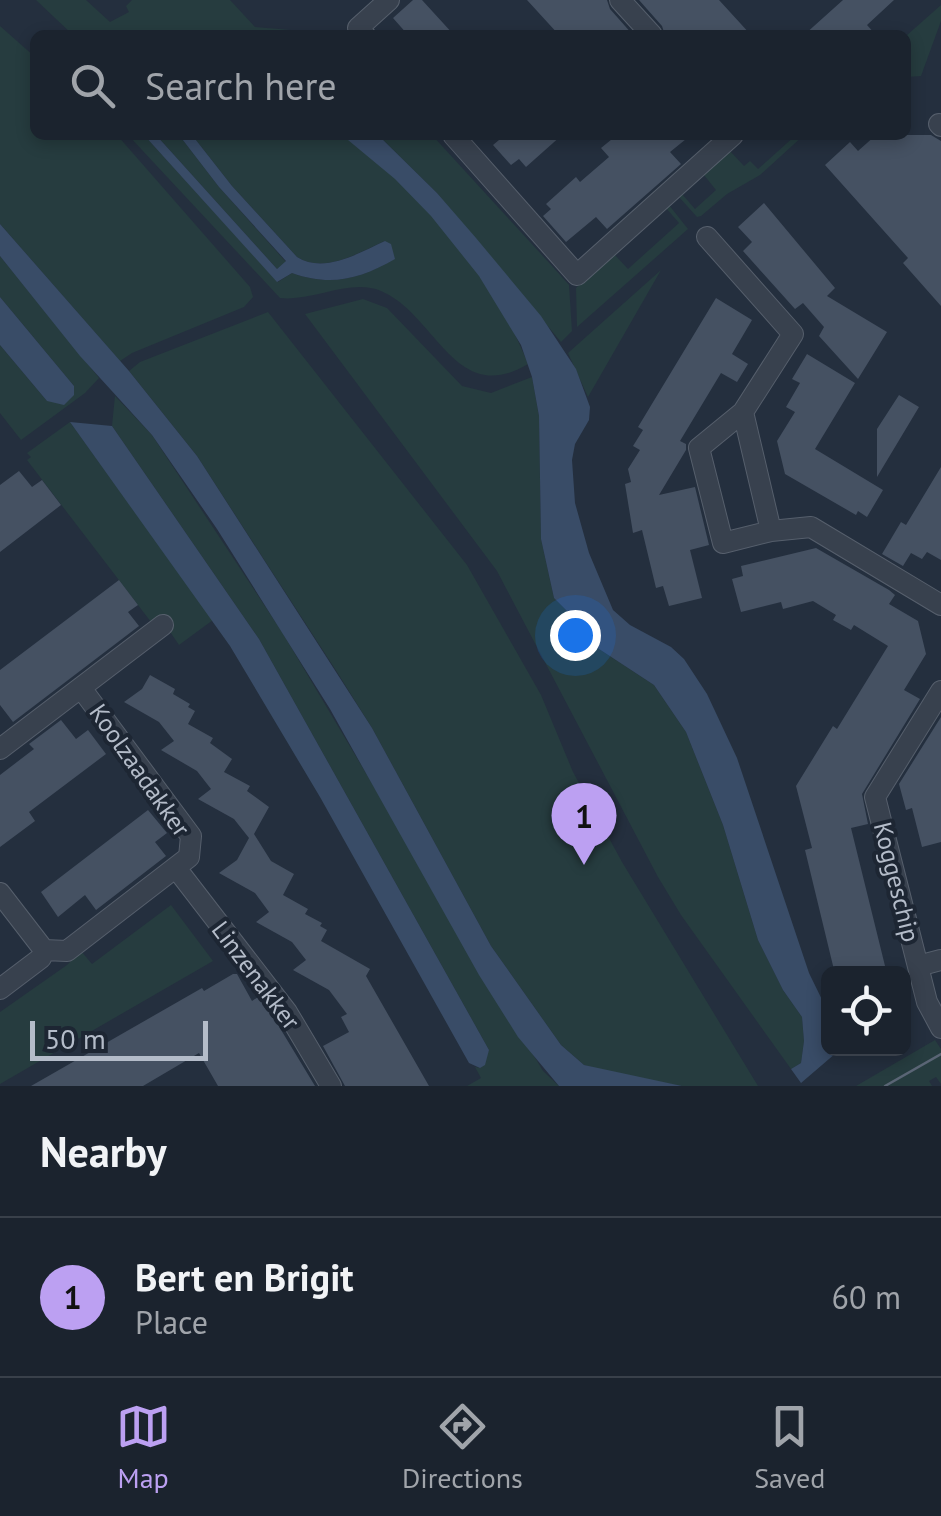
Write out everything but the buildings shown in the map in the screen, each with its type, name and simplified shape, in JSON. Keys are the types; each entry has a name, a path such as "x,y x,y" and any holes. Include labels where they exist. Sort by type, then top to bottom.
{"street":[{"path":"363,30 389,0"},
{"path":"620,0 647,30"},
{"path":"458,140 578,275 727,140"},
{"path":"707,237 793,334 743,412 699,448 723,543 771,531 811,527 941,606"},
{"path":"743,412 771,531"},
{"name":"Koolzaadakker","path":"0,749 163,625"},
{"name":"Koolzaadakker","path":"44,950 67,951 189,858 191,836 81,688"},
{"name":"Koggeschip","path":"941,690 876,796 927,1002 941,1028"},
{"name":"Linzenakker","path":"176,868 287,1012 331,1086"},
{"path":"0,892 44,950 40,958 0,989"},
{"path":"918,966 941,960"}],"green space":[{"path":"36,0 86,0 110,22 129,12 126,6 132,0 230,0 255,27 291,30 68,30"},
{"path":"941,5 941,21 921,76 911,77 911,32"},
{"path":"0,26 30,53 30,140 121,140 250,287 253,297 244,307 120,361 0,224"},
{"path":"133,140 149,140 278,282 292,273 320,280 345,279 394,259 385,241 330,263 307,262 297,257 196,140 349,140 399,181 451,237 495,298 528,364 503,374 482,374 464,366 417,318 381,291 357,287 280,298"},
{"path":"161,140 183,140 286,262 277,269"},
{"path":"383,140 437,140 569,285 572,331 561,342 437,193"},
{"path":"790,140 798,140 760,175 727,194 701,216 697,217 679,197 682,194 695,209 716,190 704,175 730,151 744,166 750,161 758,169"},
{"path":"669,205 688,229 577,327 576,288 614,254 628,269 679,223 666,208"},
{"path":"0,256 99,378 85,393 21,440 0,413 0,345 47,401 74,386 0,297"},
{"path":"661,270 588,397 568,353"},
{"path":"363,299 387,308 462,386 491,393 532,377 539,416 541,539 554,598 596,647 654,685 686,732 723,825 758,940 783,990 802,1017 801,1063 791,1069 658,877 497,571 305,314"},
{"path":"268,312 467,565 541,695 573,772 622,862 758,1086 682,1086 617,1074 584,1065 561,1045 491,946 372,728 337,672 197,456 129,371 140,362"},
{"path":"115,396 152,435 282,632 543,1071 559,1086 467,1086 481,1078 475,1067 480,1068 489,1050 259,639 112,426"},
{"path":"70,422 213,620 179,645 160,617 151,622 27,460 31,457 27,453"},
{"path":"171,905 213,961 0,1084 0,1012 81,951 92,964"},
{"path":"935,1040 941,1049 941,1084 936,1077 929,1081 932,1086 856,1086 911,1056"}],"water":[{"path":"149,140 161,140 277,269 286,261 183,140 196,140 297,257 307,262 330,263 385,241 391,244 395,259 345,279 320,280 292,273 277,282"},
{"path":"348,140 383,140 437,193 541,316 576,369 590,407 589,420 575,444 572,460 575,503 589,553 613,610 630,625 671,647 684,659 707,694 737,758 809,973 821,998 821,1056 832,1056 801,1083 791,1069 801,1063 802,1017 783,990 758,940 723,825 686,732 654,685 596,647 554,598 541,539 539,416 532,377 521,345 479,276 431,216"},
{"path":"0,224 129,371 197,456 372,728 491,946 561,1045 584,1065 682,1086 559,1086 518,1037 479,975 330,709 217,529 152,435 80,356 0,256"},
{"path":"0,297 74,386 74,395 64,405 47,401 0,345"},
{"path":"70,422 112,426 259,639 489,1050 485,1065 480,1068 469,1063 230,646"}],"tram line":[{"path":"885,1086 941,1054"}],"place":[{"name":"Bert en Brigit","path":"584,865"}]}
